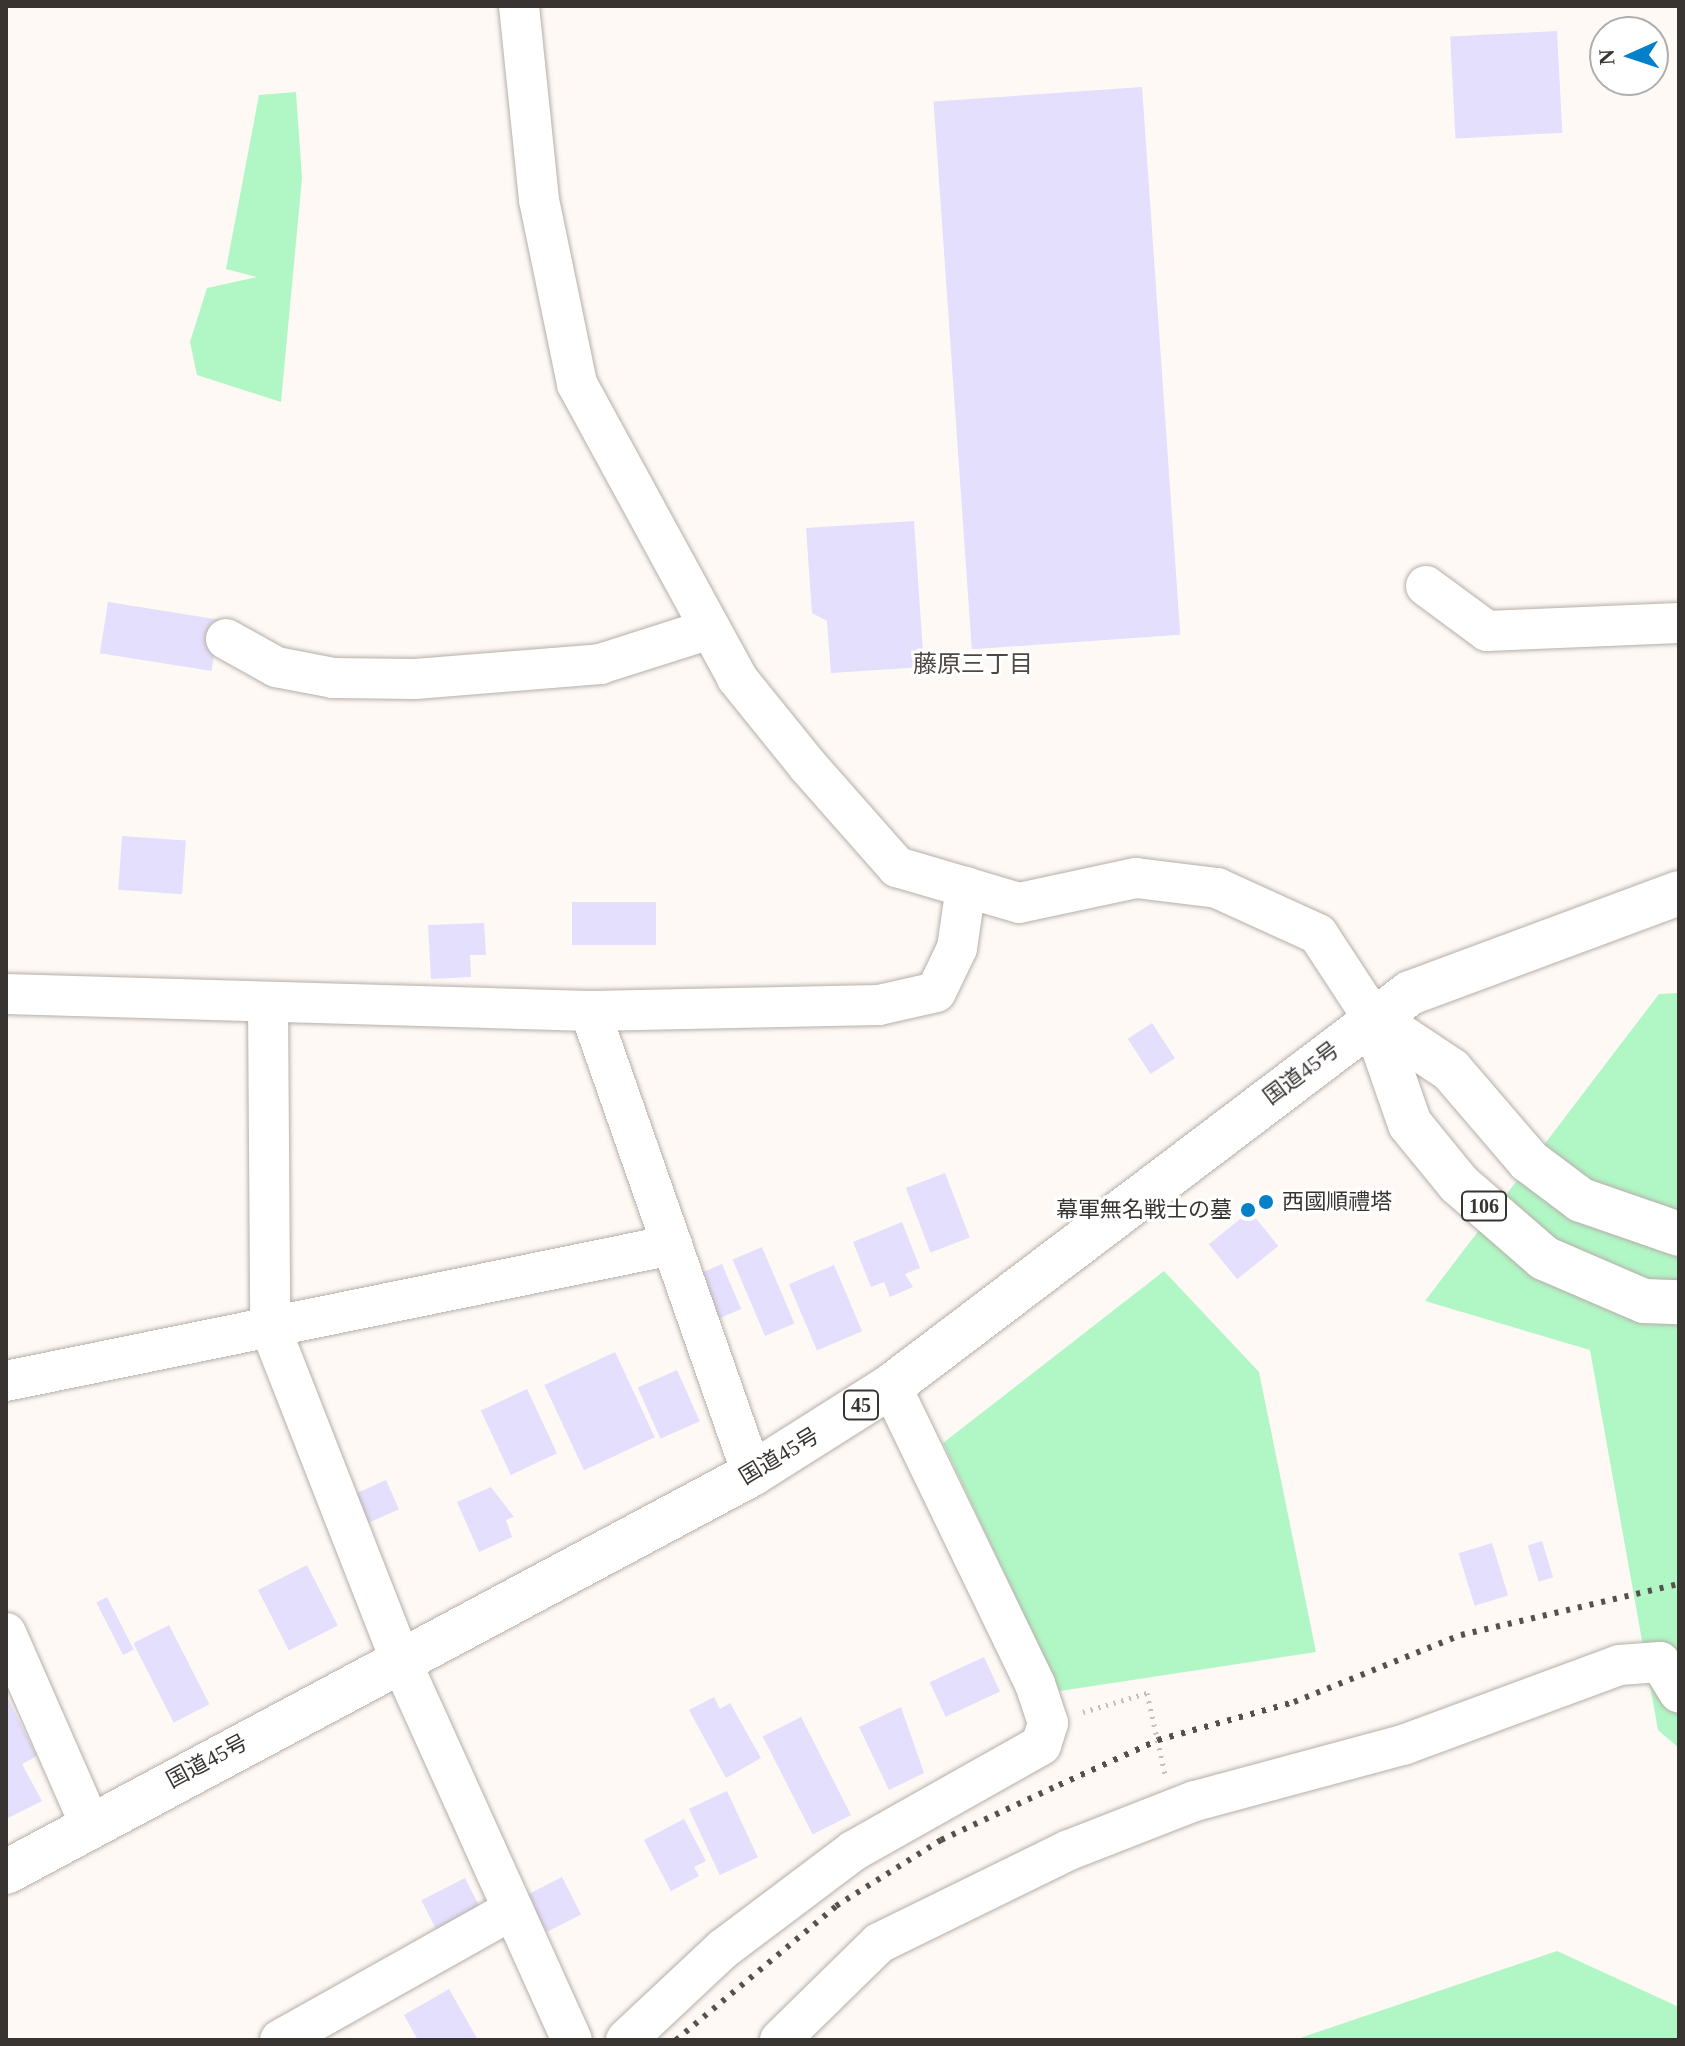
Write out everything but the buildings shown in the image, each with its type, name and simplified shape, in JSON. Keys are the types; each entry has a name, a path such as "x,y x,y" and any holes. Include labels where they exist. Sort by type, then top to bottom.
{"highway":[{"name":"国道45号","path":"6,1872 399,1657 752,1474 891,1386 1373,1018 1466,970 1679,893"},
{"path":"1373,1018 1451,1070 1529,1161 1581,1200 1679,1234"},
{"name":"106","path":"1373,1018 1410,1124 1459,1184 1544,1258 1644,1301 1679,1302"}],"street":[{"path":"519,6 539,200 577,384 737,678 897,867 1019,903 1136,878 1217,888 1318,934 1373,1018"},
{"path":"1426,586 1487,631 1679,623"},
{"path":"226,639 276,667 333,678 415,679 600,664 710,629"},
{"path":"6,994 590,1011 879,1005 936,992 957,948 966,887"},
{"path":"268,1002 270,1327 399,1657 572,2040"},
{"path":"590,1011 752,1474"},
{"path":"6,1381 672,1245"},
{"path":"626,2040 723,1949 853,1851 1025,1761 1048,1723 891,1386"},
{"path":"6,1633 90,1824"},
{"path":"780,2040 879,1943 1097,1839 1195,1801 1403,1745 1619,1665 1660,1662 1679,1692"},
{"path":"280,2040 513,1909"}],"path":[{"path":"1048,1723 1147,1693 1166,1780 1151,1785"}],"green space":[{"path":"296,92 302,178 281,402 197,375 190,342 207,288 257,277 226,269 259,95"},
{"path":"1679,993 1679,1748 1658,1730 1590,1350 1425,1301 1659,994"},
{"path":"1164,1271 1259,1372 1316,1652 1060,1691 943,1443"},
{"path":"1557,1951 1679,2007 1679,2040 1294,2040"}],"railway":[{"path":"676,2040 836,1906 941,1840 1059,1785 1158,1740 1294,1702 1461,1635 1679,1584"}],"place":[{"name":"西國順禮塔","path":"1266,1202"},
{"name":"幕軍無名戦士の墓","path":"1248,1210"}],"district":[{"name":"藤原三丁目","path":"973,665"}]}
